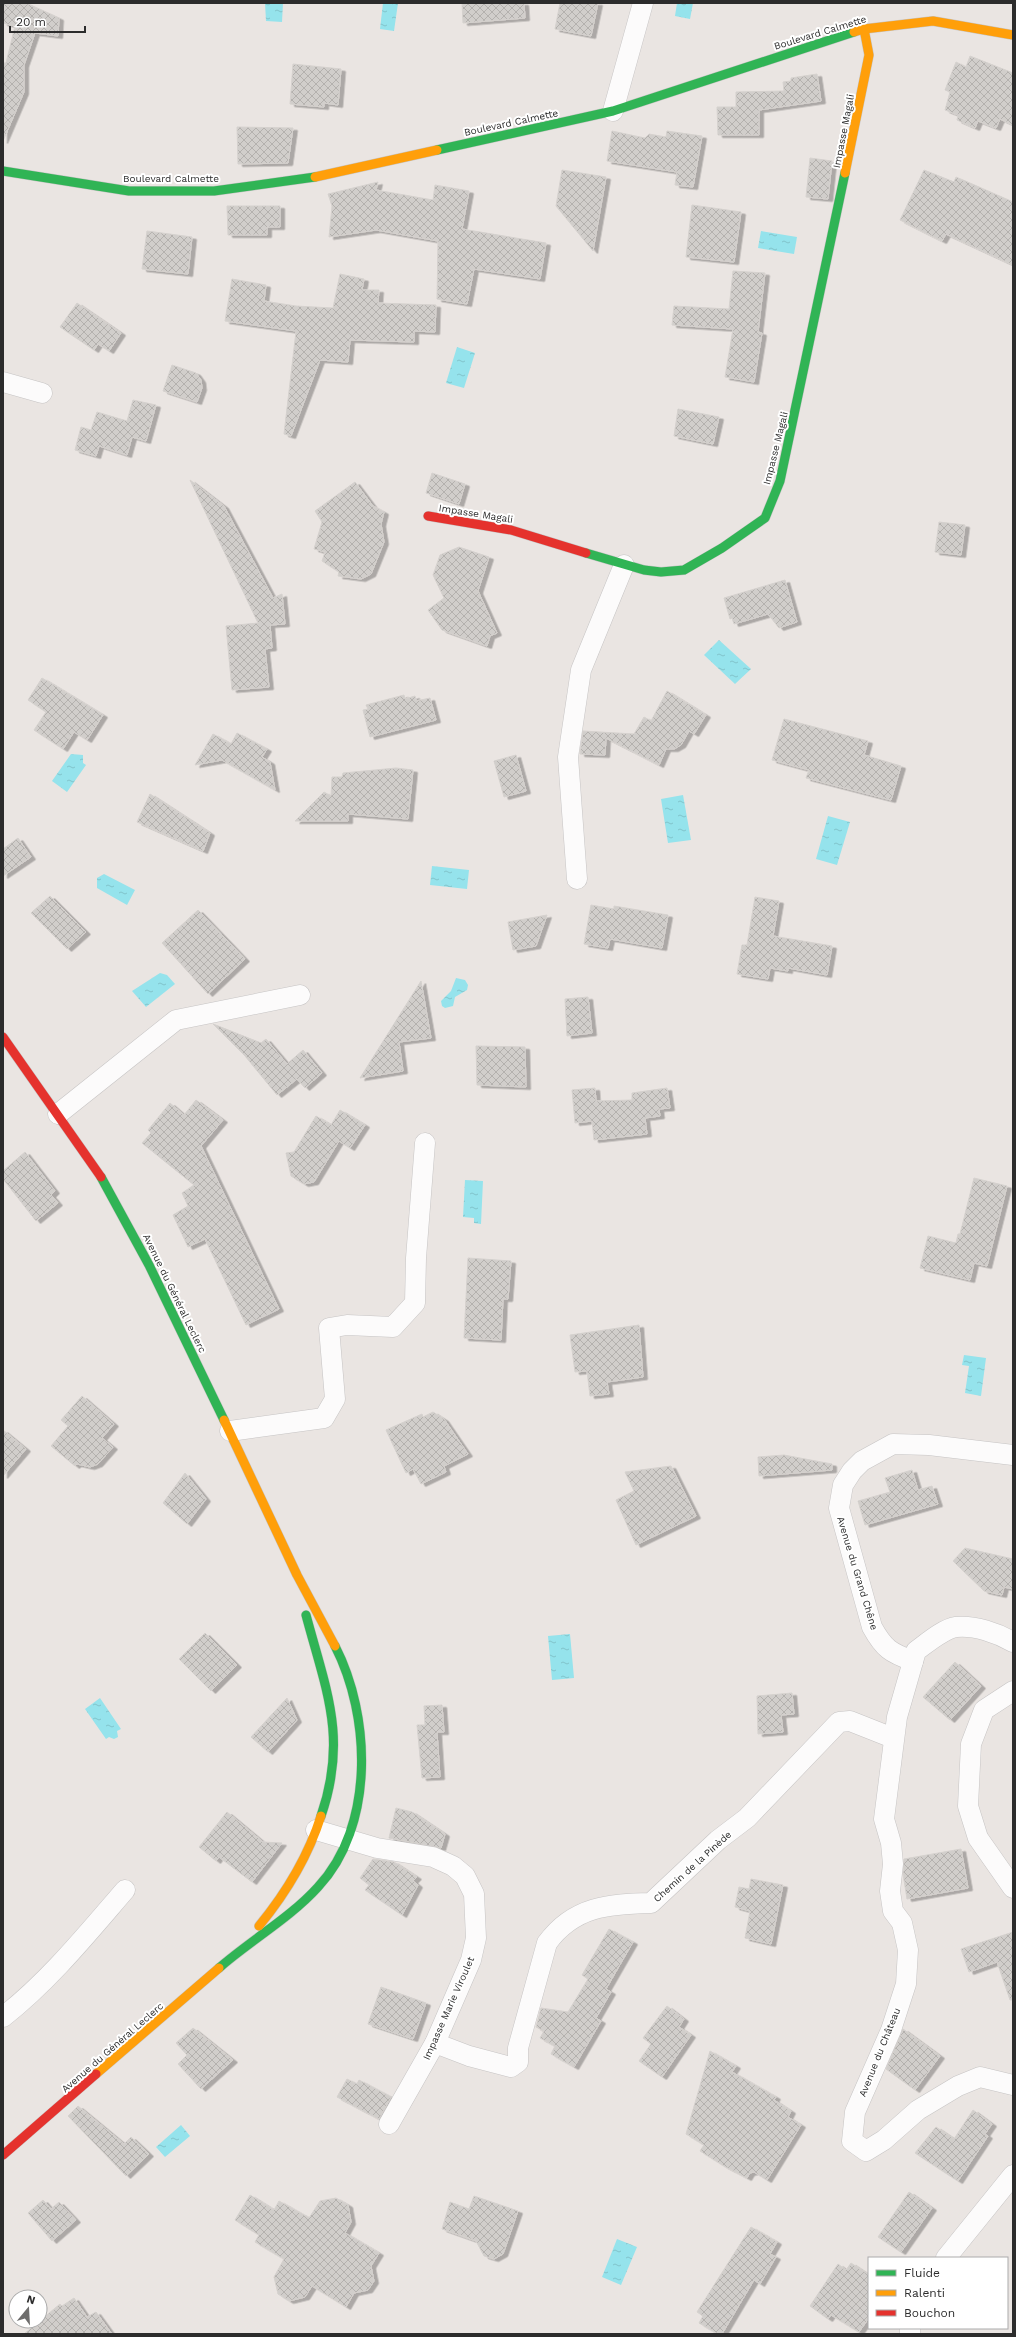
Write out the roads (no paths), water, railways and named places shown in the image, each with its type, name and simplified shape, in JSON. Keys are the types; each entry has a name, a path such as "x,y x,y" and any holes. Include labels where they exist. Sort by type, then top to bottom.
{"street":[{"path":"613,111 643,3"},
{"name":"Boulevard Calmette","path":"3,171 129,191 214,191 306,179 613,111 864,29 933,21 1013,35"},
{"name":"Impasse Magali","path":"428,516 493,525 584,550 624,565 645,570 678,572 714,553 766,517 780,482 833,236 869,55 864,29"},
{"path":"3,382 42,393"},
{"path":"577,879 568,757 581,670 624,565"},
{"path":"58,1114 176,1020 300,995"},
{"name":"Avenue du Général Leclerc","path":"3,1037 102,1179 134,1234 230,1431 296,1575 341,1660 352,1687 358,1713 361,1776 348,1839 329,1874 314,1893 292,1913 235,1954 3,2155"},
{"path":"230,1431 324,1418 334,1399 329,1328 347,1325 393,1327 415,1303 416,1258 425,1143"},
{"name":"Avenue du Grand Chêne","path":"913,1661 890,1652 880,1641 872,1627 839,1508 843,1485 862,1460 893,1444 929,1445 1013,1455"},
{"name":"Avenue du Général Leclerc","path":"235,1954 277,1906 316,1830 329,1792 335,1758 334,1724 326,1682 296,1575"},
{"name":"Avenue du Château","path":"1013,1642 999,1635 975,1628 955,1627 916,1651 897,1717 893,1738 884,1819 891,1843 893,1864 890,1892 893,1911 902,1923 908,1950 906,1984 891,2030 855,2112 852,2141 866,2152 884,2140 918,2110 958,2086 980,2077 1013,2086"},
{"path":"1013,1691 984,1710 971,1744 968,1806 978,1838 1013,1888"},
{"name":"Chemin de la Pinède","path":"435,2043 469,2056 511,2067 518,2062 518,2048 547,1943 557,1929 579,1914 601,1907 651,1903 718,1840 747,1818 839,1722 850,1721 893,1738"},
{"name":"Impasse Marie Viroulet","path":"316,1830 377,1848 433,1857 453,1866 465,1876 474,1894 476,1938 471,1960 435,2043 389,2124"},
{"path":"3,2017 22,2003 75,1947 125,1890"},
{"path":"947,2257 1013,2176"}],"water":[{"path":"265,3 283,3 282,22 266,21"},
{"path":"383,3 398,3 394,31 380,29"},
{"path":"677,3 693,3 690,19 675,16"},
{"path":"761,231 797,237 794,254 758,248"},
{"path":"457,347 475,353 464,388 446,383"},
{"path":"719,640 751,669 735,684 704,655"},
{"path":"71,754 83,755 83,763 86,765 67,792 52,781"},
{"path":"683,795 691,840 668,843 661,799"},
{"path":"828,816 850,822 837,865 816,859"},
{"path":"432,866 469,870 467,889 430,885"},
{"path":"104,874 135,890 127,905 97,888 97,878"},
{"path":"160,973 167,975 175,984 146,1007 132,991"},
{"path":"456,978 465,980 468,985 467,990 455,997 453,1006 445,1008 442,1006 441,1001 451,991"},
{"path":"465,1180 483,1181 481,1224 474,1223 474,1218 463,1217"},
{"path":"964,1355 986,1358 981,1396 965,1393 969,1366 962,1365"},
{"path":"570,1634 574,1678 552,1680 548,1636"},
{"path":"100,1698 121,1729 117,1731 118,1737 114,1739 109,1737 106,1739 85,1709"},
{"path":"181,2125 190,2136 165,2157 156,2147"},
{"path":"617,2239 637,2247 621,2285 602,2277"}]}
